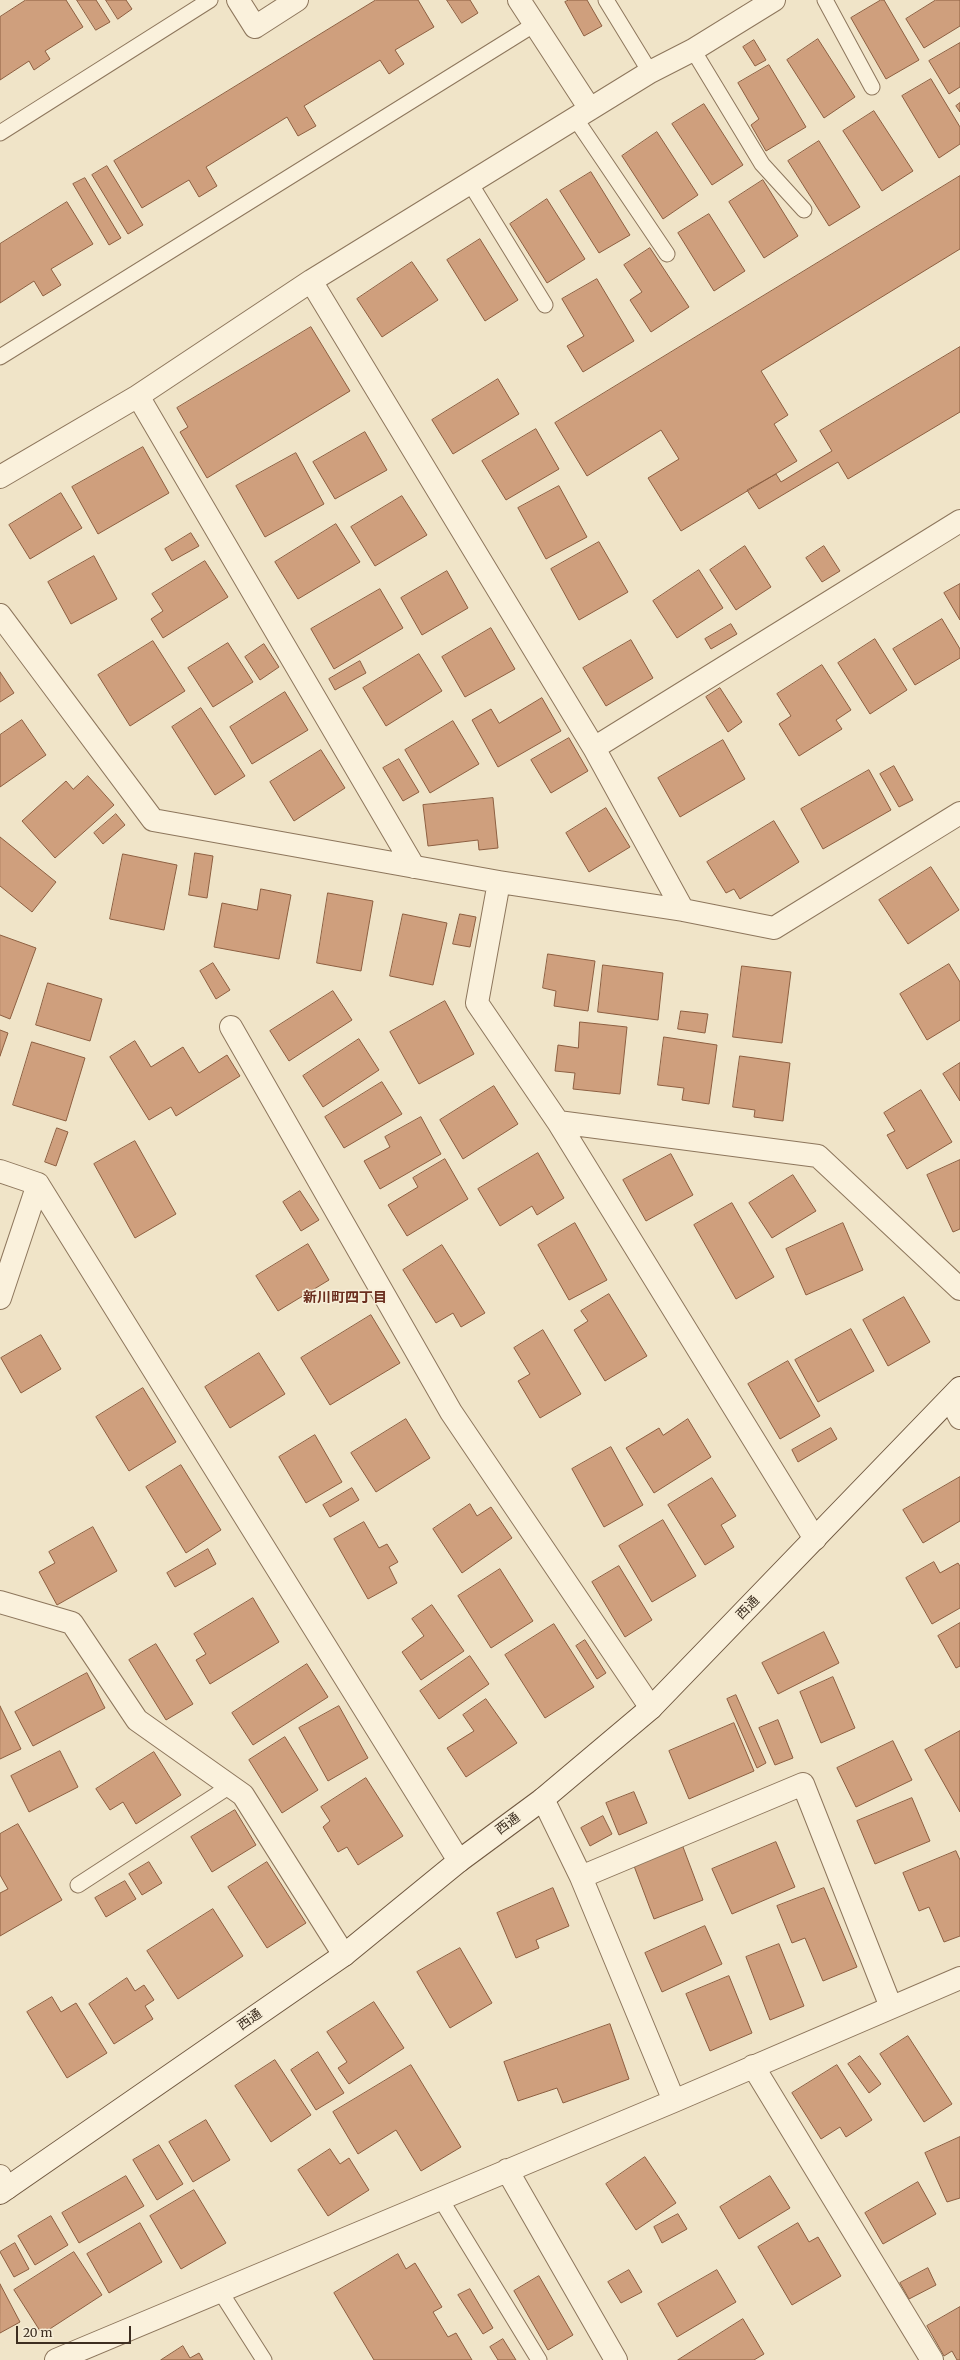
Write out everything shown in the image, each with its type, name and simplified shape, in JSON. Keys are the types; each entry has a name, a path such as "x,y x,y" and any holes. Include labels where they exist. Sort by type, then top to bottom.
{"street":[{"path":"238,0 255,27 296,0"},
{"path":"520,0 535,24 582,113"},
{"path":"0,477 138,396 311,281 582,113 650,72 693,50 774,0"},
{"path":"311,281 594,748 683,910"},
{"path":"138,396 414,867"},
{"path":"594,748 960,521"},
{"path":"0,615 153,820 499,882 683,910 774,928 960,813"},
{"path":"499,882 477,1002 558,1122 815,1539"},
{"path":"232,1027 451,1412 651,1708"},
{"path":"558,1122 818,1156 960,1289"},
{"path":"0,1171 38,1184 459,1861"},
{"path":"0,1298 38,1184"},
{"name":"西通","path":"2,2186 344,1955 459,1861 543,1799 651,1708 815,1539 957,1402"},
{"path":"0,1602 72,1623 137,1720 243,1795 344,1955"},
{"path":"581,1877 803,1784 891,2007"},
{"path":"543,1799 581,1877 674,2101"},
{"path":"56,2360 674,2101 960,1978"},
{"path":"753,2066 932,2360"},
{"path":"508,2170 616,2360"}],"lane":[{"path":"0,133 210,0"},
{"path":"606,0 650,72"},
{"path":"825,0 872,87"},
{"path":"0,357 535,24"},
{"path":"693,50 762,164 804,210"},
{"path":"582,113 667,254"},
{"path":"470,183 545,305"},
{"path":"78,1885 230,1786"},
{"path":"440,2198 538,2360"},
{"path":"220,2291 264,2360"}],"building":[{"path":"26,0 66,0 83,27 45,51 50,59 34,70 29,61 0,80 0,17"},
{"path":"77,0 96,0 110,22 96,30"},
{"path":"106,0 126,0 132,9 118,19"},
{"path":"376,0 418,0 434,27 395,50 404,64 389,74 380,60 304,106 316,126 298,136 287,117 206,167 217,186 199,197 189,180 142,208 114,161"},
{"path":"447,0 470,0 478,13 462,23"},
{"path":"569,0 587,0 602,26 584,36 565,2"},
{"path":"881,0 884,0 919,60 886,79 851,18"},
{"path":"936,0 960,0 960,26 924,48 906,19"},
{"path":"818,39 855,97 824,118 787,60"},
{"path":"754,40 766,60 755,66 743,47"},
{"path":"960,43 960,87 949,94 929,61"},
{"path":"769,65 806,127 766,151 751,125 759,119 738,83"},
{"path":"931,79 960,127 960,144 939,158 902,96"},
{"path":"960,103 960,112 956,106"},
{"path":"704,104 743,165 712,185 672,124"},
{"path":"874,111 913,171 882,191 843,131"},
{"path":"657,132 698,195 663,219 622,156"},
{"path":"819,141 860,207 829,226 788,161"},
{"path":"107,166 143,225 128,234 92,175"},
{"path":"591,172 630,235 599,253 560,191"},
{"path":"960,176 960,249 761,371 788,415 774,424 797,461 681,531 648,478 679,459 661,430 587,476 555,423"},
{"path":"85,178 121,238 109,245 73,184"},
{"path":"763,180 798,236 764,258 729,202"},
{"path":"547,199 585,259 547,283 510,224"},
{"path":"67,202 93,244 51,269 61,285 43,296 34,281 0,303 0,244"},
{"path":"709,214 745,271 714,291 678,233"},
{"path":"480,239 518,300 485,321 447,260"},
{"path":"650,248 689,307 651,332 630,300 642,292 624,265"},
{"path":"412,262 438,300 382,337 357,299"},
{"path":"597,279 634,341 583,372 567,346 584,336 562,299"},
{"path":"311,327 350,391 207,478 180,432 188,427 177,408"},
{"path":"960,347 960,412 848,479 838,462 759,509 747,490 776,474 781,482 832,451 820,431"},
{"path":"498,379 519,414 453,454 432,420"},
{"path":"536,429 559,469 506,500 482,461"},
{"path":"365,432 387,470 335,499 313,462"},
{"path":"143,447 169,493 98,534 72,487"},
{"path":"296,453 324,504 265,537 236,486"},
{"path":"559,486 587,537 546,559 518,508"},
{"path":"61,493 82,528 30,559 9,525"},
{"path":"402,496 427,535 375,566 351,527"},
{"path":"336,524 360,562 298,599 275,562"},
{"path":"191,533 199,546 172,561 165,549"},
{"path":"599,542 628,592 579,620 551,569"},
{"path":"745,546 771,587 736,610 710,570"},
{"path":"824,546 840,571 822,582 806,558"},
{"path":"94,556 117,599 71,624 48,582"},
{"path":"205,561 228,597 163,638 151,619 163,611 152,594"},
{"path":"699,570 723,608 677,638 653,601"},
{"path":"447,571 468,608 422,635 401,598"},
{"path":"960,584 960,620 944,593"},
{"path":"380,589 403,628 334,669 311,629"},
{"path":"942,619 960,649 960,658 915,685 893,649"},
{"path":"731,624 737,634 711,649 705,639"},
{"path":"491,628 515,669 465,697 442,657"},
{"path":"875,639 907,690 870,714 838,663"},
{"path":"631,640 653,678 606,706 583,668"},
{"path":"153,641 185,691 130,726 98,675"},
{"path":"228,643 253,682 213,707 188,668"},
{"path":"264,644 279,667 260,680 245,657"},
{"path":"419,654 442,691 386,726 363,688"},
{"path":"360,661 366,673 335,690 329,679"},
{"path":"822,665 851,710 836,720 842,729 799,756 779,724 791,716 777,694"},
{"path":"0,672 14,693 0,702"},
{"path":"720,688 742,722 728,732 706,697"},
{"path":"285,692 308,730 252,764 230,727"},
{"path":"542,698 561,731 498,767 472,720 491,709 499,723"},
{"path":"201,708 245,776 215,795 172,727"},
{"path":"22,720 46,755 0,787 0,735"},
{"path":"453,721 479,764 430,793 405,750"},
{"path":"569,738 588,771 551,793 531,760"},
{"path":"723,740 745,779 680,817 658,778"},
{"path":"321,750 345,788 294,821 270,782"},
{"path":"399,759 419,792 403,801 383,768"},
{"path":"894,766 913,800 899,807 880,774"},
{"path":"869,770 891,810 823,849 801,809"},
{"path":"88,776 114,805 55,858 22,821 66,781 73,789"},
{"path":"493,798 498,848 479,850 478,840 428,846 423,805"},
{"path":"606,808 630,847 589,872 566,833"},
{"path":"116,814 125,825 103,844 94,833"},
{"path":"774,821 799,862 740,899 734,889 726,893 707,862"},
{"path":"0,837 56,882 32,912 0,886"},
{"path":"195,853 213,856 207,898 189,895"},
{"path":"123,854 177,865 164,930 110,919"},
{"path":"931,867 959,910 908,944 879,900"},
{"path":"261,889 291,895 279,959 214,947 222,903 257,910"},
{"path":"328,893 373,901 361,971 317,963"},
{"path":"403,914 447,923 433,985 390,976"},
{"path":"460,914 476,917 470,947 453,944"},
{"path":"0,935 36,948 10,1019 0,1015"},
{"path":"548,954 595,961 588,1011 554,1006 556,991 543,988"},
{"path":"213,963 230,990 216,999 200,971"},
{"path":"949,964 960,982 960,1020 927,1040 900,994"},
{"path":"603,965 663,973 658,1020 598,1012"},
{"path":"742,966 791,972 782,1043 733,1037"},
{"path":"48,983 102,999 90,1041 36,1025"},
{"path":"333,991 352,1020 289,1061 270,1031"},
{"path":"445,1001 474,1054 419,1084 390,1032"},
{"path":"681,1011 708,1014 705,1033 678,1029"},
{"path":"580,1022 627,1027 620,1094 573,1089 575,1073 555,1071 558,1045 578,1048"},
{"path":"0,1030 8,1033 0,1056"},
{"path":"664,1037 717,1045 709,1104 682,1100 684,1088 658,1085"},
{"path":"359,1039 379,1070 323,1107 303,1076"},
{"path":"135,1041 151,1067 183,1047 199,1073 227,1055 240,1076 176,1116 171,1107 149,1120 110,1057"},
{"path":"32,1042 85,1058 66,1121 13,1105"},
{"path":"740,1056 790,1063 783,1121 754,1117 755,1110 733,1107"},
{"path":"960,1063 960,1101 943,1074"},
{"path":"382,1082 402,1114 344,1148 325,1117"},
{"path":"494,1086 518,1124 463,1159 440,1120"},
{"path":"921,1090 952,1142 907,1169 887,1135 895,1131 884,1113"},
{"path":"421,1117 441,1154 380,1189 364,1161 390,1147 385,1137"},
{"path":"57,1128 68,1132 56,1166 45,1162"},
{"path":"135,1141 176,1214 135,1238 94,1164"},
{"path":"538,1153 564,1198 537,1215 532,1206 500,1226 478,1189"},
{"path":"671,1154 693,1195 646,1221 623,1180"},
{"path":"445,1159 468,1199 407,1236 388,1205 418,1187 413,1178"},
{"path":"960,1160 960,1229 953,1232 927,1175"},
{"path":"793,1175 816,1211 772,1238 749,1203"},
{"path":"300,1191 319,1220 301,1231 283,1202"},
{"path":"732,1203 774,1277 736,1299 694,1225"},
{"path":"575,1223 607,1280 569,1300 538,1245"},
{"path":"843,1223 863,1270 806,1295 786,1249"},
{"path":"308,1244 329,1280 278,1311 256,1276"},
{"path":"442,1245 485,1313 461,1327 453,1313 436,1323 403,1270"},
{"path":"609,1294 647,1356 605,1381 574,1330 588,1321 581,1311"},
{"path":"904,1297 930,1342 888,1366 863,1320"},
{"path":"371,1315 400,1363 330,1405 301,1358"},
{"path":"851,1329 874,1371 818,1402 795,1360"},
{"path":"543,1330 581,1394 540,1418 518,1381 530,1374 514,1348"},
{"path":"41,1335 61,1369 21,1393 1,1358"},
{"path":"259,1353 285,1394 230,1428 205,1387"},
{"path":"788,1361 820,1416 780,1439 748,1384"},
{"path":"143,1388 176,1442 129,1471 96,1417"},
{"path":"406,1419 430,1458 376,1492 351,1453"},
{"path":"688,1419 711,1457 654,1493 626,1448 659,1428 663,1435"},
{"path":"831,1428 837,1439 798,1462 792,1450"},
{"path":"315,1435 342,1482 306,1503 279,1457"},
{"path":"611,1447 643,1505 604,1527 572,1469"},
{"path":"181,1465 221,1530 186,1553 146,1487"},
{"path":"960,1477 960,1521 923,1543 903,1510"},
{"path":"712,1478 736,1516 721,1525 734,1547 705,1565 668,1505"},
{"path":"352,1488 359,1500 330,1517 323,1505"},
{"path":"470,1504 477,1516 491,1507 512,1538 462,1573 433,1529"},
{"path":"663,1520 696,1576 652,1602 619,1546"},
{"path":"364,1522 379,1548 387,1544 398,1562 389,1567 397,1583 368,1599 334,1539"},
{"path":"93,1527 117,1571 57,1605 39,1572 55,1563 49,1552"},
{"path":"208,1549 216,1564 175,1587 167,1573"},
{"path":"934,1562 940,1573 958,1563 960,1566 960,1608 932,1624 906,1578"},
{"path":"619,1566 652,1620 625,1637 592,1582"},
{"path":"500,1569 533,1621 491,1648 458,1596"},
{"path":"253,1598 279,1642 210,1684 196,1660 206,1654 194,1634"},
{"path":"432,1605 464,1651 421,1680 402,1652 424,1636 412,1619"},
{"path":"960,1623 960,1666 956,1668 938,1636"},
{"path":"554,1624 594,1687 545,1718 505,1655"},
{"path":"824,1632 839,1663 778,1694 762,1663"},
{"path":"585,1640 606,1673 597,1679 576,1646"},
{"path":"156,1644 193,1704 166,1720 129,1660"},
{"path":"470,1656 489,1684 439,1719 420,1691"},
{"path":"307,1664 328,1697 253,1745 232,1713"},
{"path":"87,1673 105,1708 33,1746 15,1712"},
{"path":"833,1677 855,1728 821,1743 800,1692"},
{"path":"736,1695 766,1763 757,1768 727,1699"},
{"path":"486,1699 517,1743 466,1777 447,1748 474,1731 463,1715"},
{"path":"0,1706 21,1749 0,1759"},
{"path":"339,1706 368,1758 328,1781 299,1728"},
{"path":"778,1720 793,1758 775,1765 759,1728"},
{"path":"734,1723 754,1771 689,1799 669,1751"},
{"path":"960,1731 960,1812 925,1750"},
{"path":"285,1737 318,1790 282,1813 249,1760"},
{"path":"893,1741 912,1780 856,1807 837,1768"},
{"path":"60,1751 78,1787 29,1812 11,1776"},
{"path":"154,1752 181,1795 136,1824 123,1802 110,1810 96,1789"},
{"path":"366,1778 403,1836 358,1865 347,1847 338,1852 323,1827 330,1821 321,1807"},
{"path":"634,1792 647,1823 619,1835 606,1803"},
{"path":"912,1798 930,1841 875,1864 857,1821"},
{"path":"235,1810 256,1845 212,1872 191,1837"},
{"path":"603,1816 612,1834 590,1846 581,1828"},
{"path":"18,1824 62,1900 0,1936 0,1893 8,1889 0,1875 0,1834"},
{"path":"776,1842 795,1887 732,1914 712,1869"},
{"path":"683,1847 703,1900 654,1919 634,1866"},
{"path":"956,1851 960,1860 960,1936 944,1942 929,1907 919,1911 903,1873"},
{"path":"149,1862 162,1883 142,1895 129,1874"},
{"path":"267,1862 306,1923 267,1948 228,1887"},
{"path":"125,1881 136,1899 106,1917 95,1898"},
{"path":"553,1888 569,1926 536,1940 539,1948 516,1958 497,1913"},
{"path":"824,1888 857,1967 823,1981 805,1938 792,1943 777,1906"},
{"path":"213,1909 243,1956 178,1999 147,1951"},
{"path":"705,1926 722,1964 662,1992 645,1953"},
{"path":"779,1944 804,2006 770,2020 746,1957"},
{"path":"460,1948 492,2003 450,2028 417,1972"},
{"path":"729,1976 752,2033 710,2051 686,1994"},
{"path":"127,1978 135,1991 144,1985 154,2000 145,2006 153,2019 114,2044 89,2004"},
{"path":"52,1997 61,2012 76,2003 107,2053 67,2078 27,2012"},
{"path":"374,2002 404,2048 349,2084 338,2068 347,2062 327,2032"},
{"path":"610,2024 629,2079 563,2103 557,2088 518,2101 504,2062"},
{"path":"908,2036 952,2104 924,2122 880,2054"},
{"path":"318,2052 344,2093 316,2110 291,2070"},
{"path":"860,2056 881,2084 869,2093 848,2064"},
{"path":"275,2060 311,2115 271,2142 235,2086"},
{"path":"411,2065 461,2147 421,2171 396,2130 358,2154 333,2112"},
{"path":"837,2065 872,2120 846,2137 840,2127 821,2139 792,2093"},
{"path":"206,2120 230,2160 193,2182 169,2142"},
{"path":"960,2137 960,2198 947,2202 925,2153"},
{"path":"159,2145 183,2184 157,2200 133,2160"},
{"path":"330,2149 340,2164 349,2158 369,2190 328,2216 298,2170"},
{"path":"645,2157 676,2203 636,2230 606,2184"},
{"path":"126,2176 144,2206 79,2243 62,2213"},
{"path":"770,2176 790,2208 739,2239 720,2207"},
{"path":"918,2182 936,2214 883,2244 865,2213"},
{"path":"194,2190 226,2243 181,2269 150,2216"},
{"path":"678,2214 687,2229 662,2243 654,2227"},
{"path":"51,2216 68,2245 35,2265 18,2236"},
{"path":"140,2223 162,2262 109,2293 87,2254"},
{"path":"798,2223 809,2242 818,2237 841,2276 792,2305 758,2247"},
{"path":"15,2243 29,2269 14,2277 0,2252"},
{"path":"74,2252 102,2295 42,2334 14,2290"},
{"path":"398,2254 406,2269 415,2263 442,2307 433,2312 448,2337 456,2333 472,2360 374,2360 334,2293"},
{"path":"928,2268 936,2285 909,2299 900,2283"},
{"path":"629,2270 642,2292 621,2303 608,2282"},
{"path":"717,2270 736,2302 677,2337 658,2304"},
{"path":"539,2276 573,2335 548,2350 514,2291"},
{"path":"0,2284 20,2322 0,2333"},
{"path":"470,2289 493,2328 483,2334 458,2295"},
{"path":"960,2307 960,2360 957,2360 952,2351 944,2356 927,2326"},
{"path":"743,2319 764,2354 754,2360 678,2360"},
{"path":"503,2339 516,2360 498,2360 490,2347"},
{"path":"183,2346 190,2358 199,2353 203,2360 161,2360"}],"district":[{"name":"新川町四丁目","path":"345,1298"}]}
